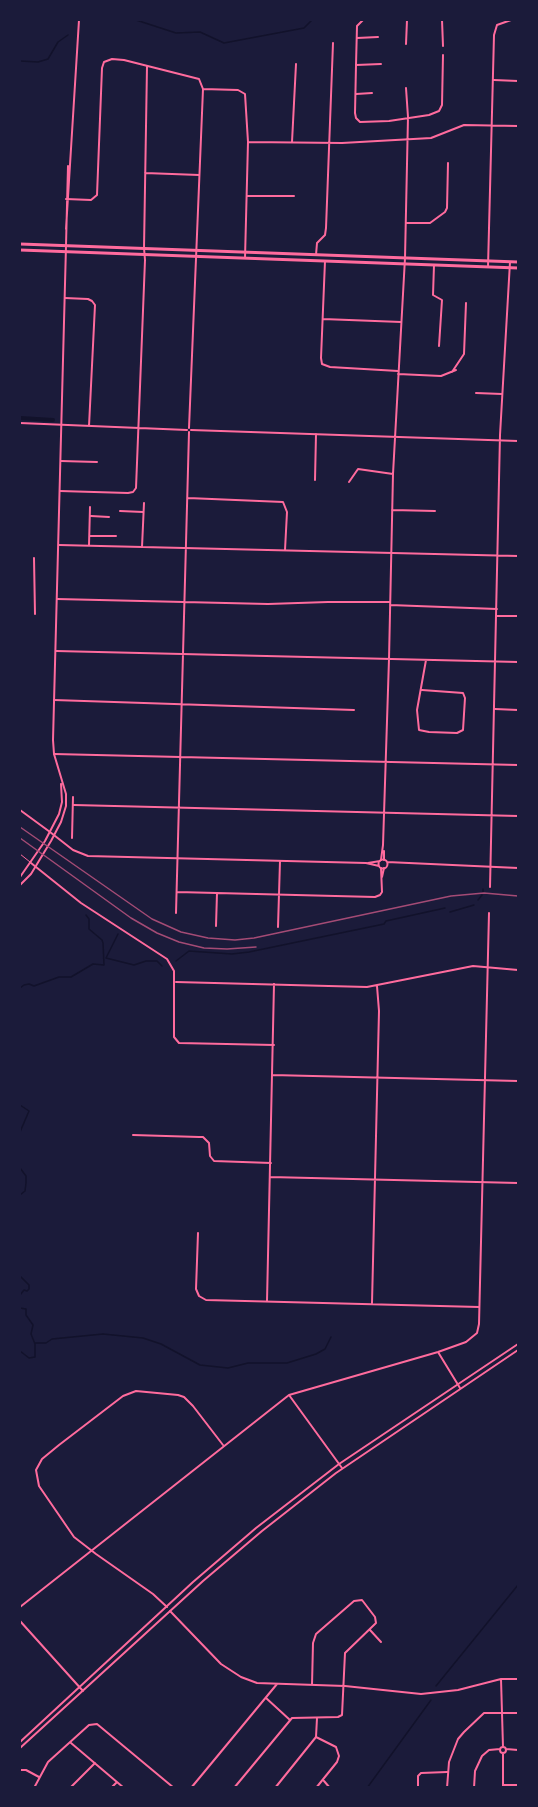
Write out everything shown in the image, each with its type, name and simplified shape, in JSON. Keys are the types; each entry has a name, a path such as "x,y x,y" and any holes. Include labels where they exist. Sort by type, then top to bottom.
{"main road":[{"path":"20,244 519,262"},
{"path":"20,250 519,268"}],"street":[{"path":"20,885 36,866 54,836 66,806 66,794 54,754 54,700 67,199 79,20"},
{"path":"363,20 357,26 356,117 360,122 389,121 434,114 441,108 442,55"},
{"path":"406,44 407,20"},
{"path":"442,20 443,46"},
{"path":"488,267 494,35 497,25 511,20"},
{"path":"357,38 378,37"},
{"path":"316,255 317,243 326,233 333,43"},
{"path":"67,199 91,200 96,195 104,62 115,59 198,78 203,89 185,548 176,913"},
{"path":"292,141 296,64"},
{"path":"356,65 381,64"},
{"path":"60,491 128,493 135,490 137,484 145,254 147,65"},
{"path":"493,80 519,81"},
{"path":"177,892 370,897 380,895 383,864 393,474 405,264 408,139 406,88"},
{"path":"203,89 238,90 245,94 248,142 245,258"},
{"path":"356,94 372,93"},
{"path":"248,142 331,143 408,139 433,137 460,125 519,126"},
{"path":"406,223 430,223 445,212 448,163"},
{"path":"145,173 199,175"},
{"path":"247,196 294,196"},
{"path":"326,261 321,358 324,365 441,376 454,371 464,354 466,303"},
{"path":"490,887 500,440 510,262"},
{"path":"434,265 432,293 442,300 439,346"},
{"path":"65,298 87,299 95,305 89,426"},
{"path":"323,319 401,322"},
{"path":"476,393 502,394"},
{"path":"20,423 519,441"},
{"path":"315,480 316,434"},
{"path":"61,461 97,462"},
{"path":"349,482 358,469 393,474"},
{"path":"188,498 283,502 287,508 285,550"},
{"path":"142,547 144,503"},
{"path":"89,545 90,507"},
{"path":"392,510 435,511"},
{"path":"120,511 143,512"},
{"path":"90,516 109,517"},
{"path":"90,536 116,536"},
{"path":"59,545 519,556"},
{"path":"34,558 35,614"},
{"path":"57,599 267,604 328,602 497,609"},
{"path":"497,615 519,616"},
{"path":"56,651 519,662"},
{"path":"422,690 463,693 465,700 463,729 457,733 419,730 417,710 426,660"},
{"path":"54,700 354,710"},
{"path":"495,710 519,710"},
{"path":"54,754 519,765"},
{"path":"20,877 50,832 61,806 62,781"},
{"path":"72,838 73,797"},
{"path":"74,805 519,816"},
{"path":"20,810 73,850 88,856 519,868"},
{"path":"279,927 280,861"},
{"path":"31,863 81,903 163,955 174,971 174,1037 177,1042 182,1044 274,1045"},
{"path":"216,926 217,893"},
{"path":"20,1607 289,1395 438,1352 466,1342 477,1333 489,913"},
{"path":"175,982 357,987 377,986 473,966 519,970"},
{"path":"267,1301 274,984"},
{"path":"372,1303 379,992 377,986"},
{"path":"273,1075 519,1080"},
{"path":"133,1135 203,1137 209,1143 210,1156 214,1161 271,1163"},
{"path":"270,1177 519,1183"},
{"path":"198,1233 196,1289 199,1296 206,1300 479,1306"},
{"path":"20,1742 235,1545 339,1464 517,1345 519,1350 342,1469 262,1531 170,1611 20,1748"},
{"path":"438,1352 460,1388"},
{"path":"224,1446 188,1400 178,1395 132,1391 42,1459 36,1470 37,1480 68,1530 90,1550 147,1589 221,1664 247,1680 434,1694 501,1679 519,1679"},
{"path":"289,1395 342,1469"},
{"path":"234,1788 290,1720 338,1718 342,1715 345,1653 375,1625 376,1620 365,1602 357,1600 316,1634 313,1643 312,1685"},
{"path":"20,1621 83,1691"},
{"path":"370,1629 381,1642"},
{"path":"123,1648 126,1652"},
{"path":"501,1679 502,1786 519,1785"},
{"path":"192,1787 277,1684"},
{"path":"266,1698 290,1720"},
{"path":"447,1788 449,1762 461,1735 484,1713 519,1713"},
{"path":"275,1788 316,1737 317,1718"},
{"path":"42,1721 46,1725"},
{"path":"34,1788 48,1762 89,1725 99,1725 174,1788"},
{"path":"316,1737 335,1745 339,1751 338,1760 316,1788"},
{"path":"71,1743 124,1788"},
{"path":"474,1788 475,1772 482,1756 489,1750 519,1749"},
{"path":"70,1788 95,1763"},
{"path":"20,1770 26,1770 39,1777"},
{"path":"418,1788 418,1776 421,1773 447,1772"},
{"path":"324,1780 330,1788"},
{"path":"111,1788 117,1782"},
{"path":"279,1783 283,1788"}],"lane":[{"path":"20,854 31,863"}],"waterway":[{"path":"136,20 176,33 200,32 224,43 304,28 312,20"},
{"path":"20,61 38,62 48,59 58,42 68,35"},
{"path":"20,418 53,420"},
{"path":"478,900 482,895"},
{"path":"450,912 474,905"},
{"path":"176,961 189,951 232,954 249,952 384,924 386,921 445,908"},
{"path":"20,988 29,984 34,986 59,977 71,977 93,964 104,965 102,940 89,929 89,919 86,915"},
{"path":"106,958 118,934"},
{"path":"106,958 134,965 146,961 157,961 162,966"},
{"path":"20,1105 29,1111 20,1132"},
{"path":"20,1168 26,1176 25,1191 20,1195"},
{"path":"20,1276 29,1285 29,1289 24,1290 20,1295"},
{"path":"20,1308 26,1309 26,1315 33,1325 31,1334 35,1344 35,1357 29,1358 20,1351"},
{"path":"35,1343 103,1334 143,1338 161,1344 200,1365 228,1368 248,1363 287,1363 325,1349 331,1337"},
{"path":"436,1686 518,1585"},
{"path":"367,1788 431,1700"}],"railway":[{"path":"20,827 152,919 181,932 208,938 235,940 254,938 451,896 484,893 518,896"},
{"path":"20,838 131,918 157,933 179,942 204,948 256,947"}]}
